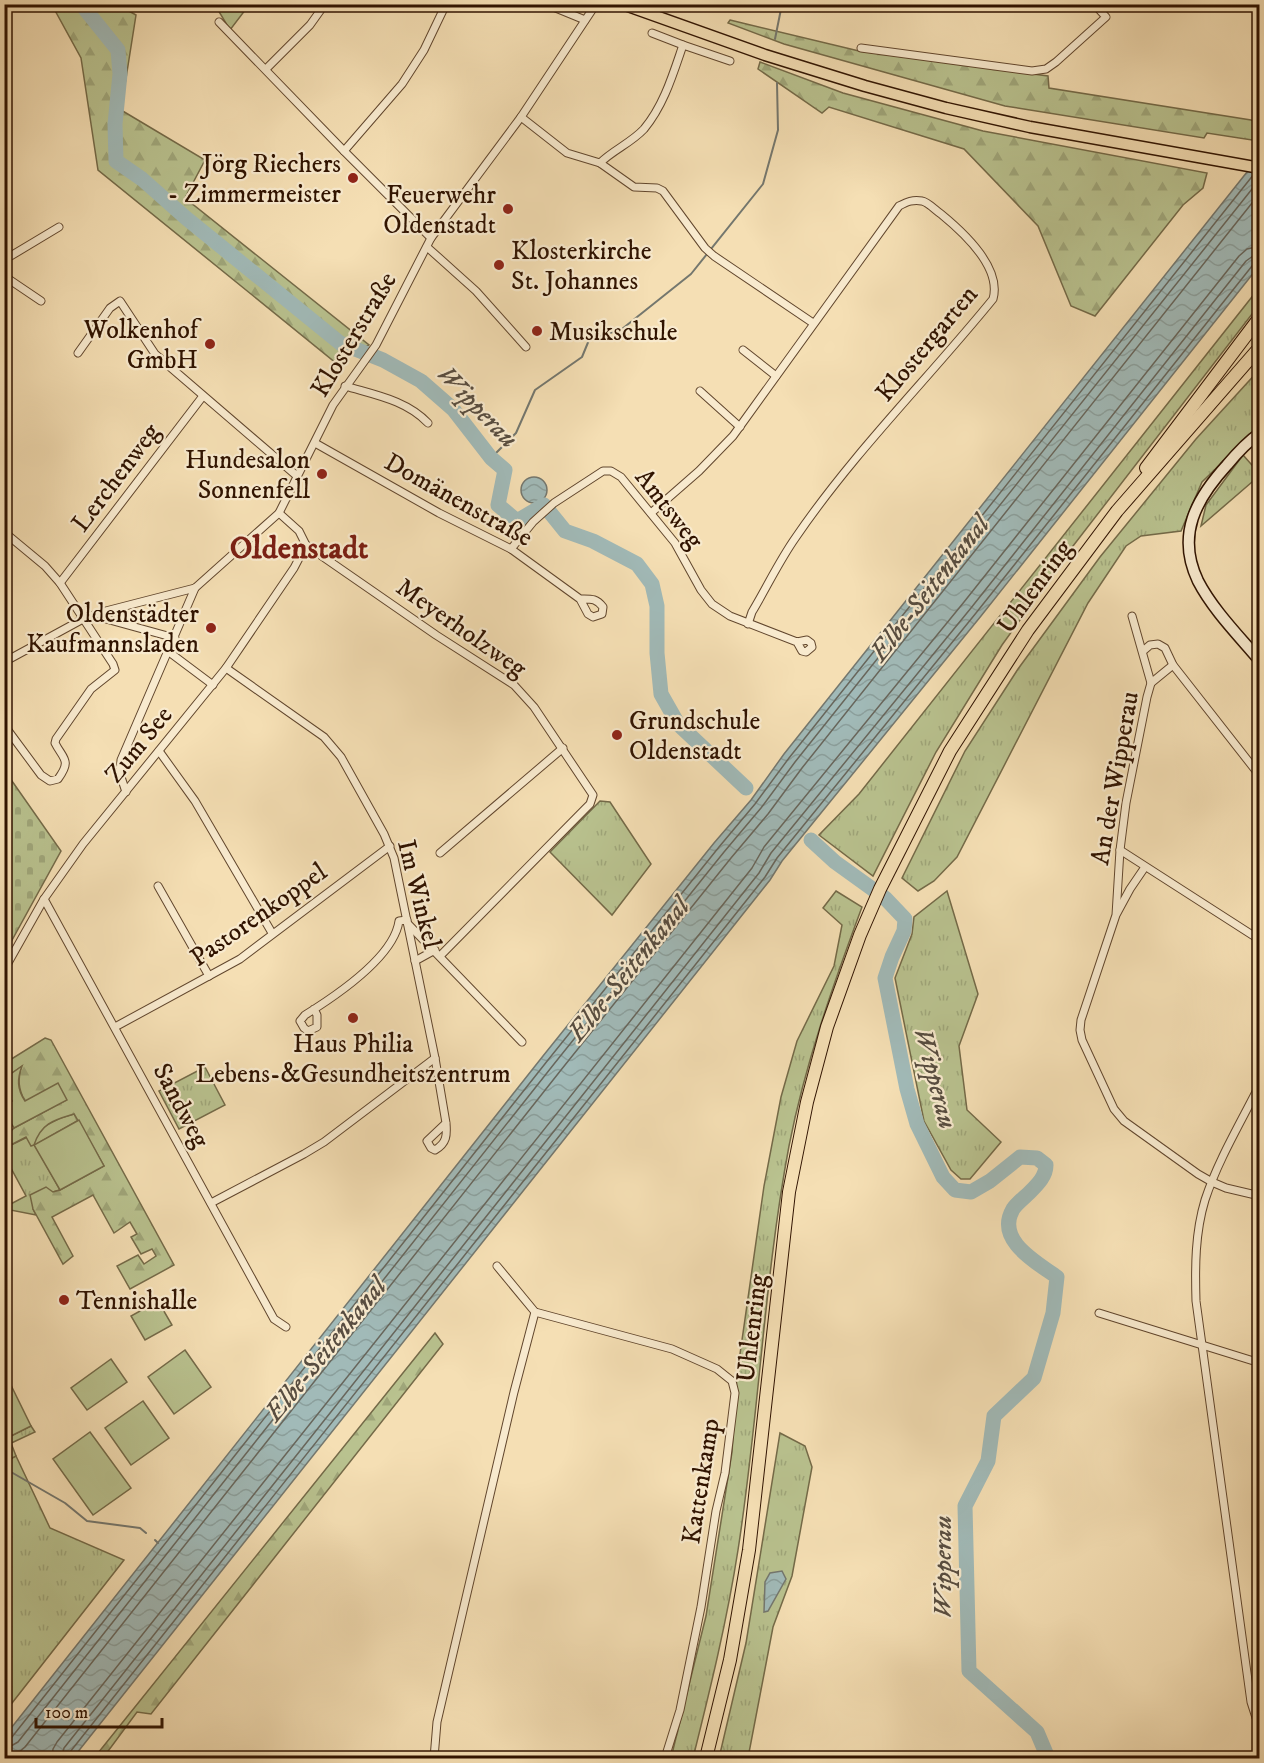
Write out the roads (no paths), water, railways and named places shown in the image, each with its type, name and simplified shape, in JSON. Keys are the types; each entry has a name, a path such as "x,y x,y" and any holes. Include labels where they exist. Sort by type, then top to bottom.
{"highway":[{"path":"1117,511 1160,448 1260,316"},
{"name":"Uhlenring","path":"706,1758 730,1660 749,1550 789,1192 807,1102 827,1027 871,911 950,751 1028,630 1117,511 1260,347"}],"main road":[{"path":"622,4 765,55 865,87 946,108 1030,127 1260,168"}],"street":[{"path":"266,69 310,25 325,4"},
{"path":"344,151 402,84 424,50 446,4"},
{"path":"546,4 585,20"},
{"name":"Klosterstraße","path":"279,513 333,405 376,345 431,238 521,117 596,4"},
{"path":"861,48 1032,71 1046,69 1106,17 1094,4"},
{"path":"219,22 431,238"},
{"path":"652,33 730,61"},
{"path":"600,163 628,143 657,111 668,89 683,45"},
{"path":"521,117 567,153 600,163 634,187 657,188 663,191 705,248 714,256 813,323"},
{"name":"Klostergarten","path":"651,513 699,471 740,427 899,206 912,200 924,201 975,245 985,262 996,290 993,299 813,513 790,546 752,612 748,624"},
{"path":"4,260 59,228"},
{"path":"427,247 476,291 526,347"},
{"path":"4,276 41,301"},
{"path":"78,353 110,308 120,301 155,354 297,476"},
{"path":"743,350 776,376"},
{"path":"345,386 405,404 418,412 428,423"},
{"path":"699,391 740,427"},
{"name":"Lerchenweg","path":"60,583 203,396"},
{"path":"1260,433 1240,450 1214,478 1201,498 1192,518 1190,549 1198,581 1260,661"},
{"name":"Domänenstraße","path":"315,443 439,513 512,549 580,598"},
{"name":"Amtsweg","path":"512,549 533,522 554,503 603,471 611,471 621,477 684,555 712,604 730,616 797,642"},
{"path":"126,792 120,774 122,760 195,588 279,513"},
{"name":"Meyerholzweg","path":"279,513 299,531 306,545 436,635 514,685 534,707 593,795 585,810 438,953"},
{"path":"4,532 45,566 60,583 114,664 115,670 91,689 56,739 55,743 66,761 58,779 50,780 41,775 4,725"},
{"name":"Zum See","path":"4,970 44,899 82,844 226,668 294,568 306,545"},
{"path":"4,662 83,619 195,588"},
{"path":"102,612 106,619 175,638"},
{"name":"An der Wipperau","path":"1116,915 1126,803 1147,697 1152,683 1132,616"},
{"path":"1143,651 1150,645 1158,644 1165,648 1173,665 1260,776"},
{"path":"169,652 213,685"},
{"path":"1152,683 1173,665"},
{"name":"Im Winkel","path":"226,668 324,737 341,757 390,846 408,922 446,1123"},
{"path":"440,853 563,748"},
{"path":"159,751 195,801 272,933"},
{"name":"Pastorenkoppel","path":"115,1027 240,959 390,846"},
{"path":"1120,850 1260,940"},
{"name":"An der Wipperau","path":"1145,867 1116,915 1081,1020 1082,1040 1118,1116 1212,1182 1226,1188 1260,1196"},
{"path":"158,886 209,976"},
{"name":"Sandweg","path":"44,899 274,1319 286,1327"},
{"path":"314,1009 372,966 397,932 399,921 408,922 522,1042"},
{"path":"415,961 438,953"},
{"path":"211,1203 324,1142 435,1058"},
{"path":"1260,1084 1212,1182 1200,1222 1195,1272 1196,1301 1251,1702 1260,1730"},
{"path":"434,1758 440,1711 514,1392 535,1312 497,1266"},
{"name":"Kattenkamp","path":"535,1312 672,1349 717,1369 728,1376 734,1385 735,1393 725,1473 716,1511 701,1607 680,1710 665,1758"},
{"path":"1099,1313 1260,1364"},
{"path":"1251,1702 1260,1712"}],"water":[{"name":"Elbe-Seitenkanal","path":"1259,157 1259,266 981,616 782,861 770,880 73,1758 5,1758 4,1737 543,1056 751,800 784,754"},
{"path":"534,477 543,481 547,490 543,499 534,503 525,499 521,490 525,481"},
{"path":"782,1571 786,1579 768,1611 764,1612 765,1582 770,1573"}],"waterway":[{"name":"Wipperau","path":"81,4 118,50 120,74 115,124 116,161 142,179 186,218 340,343 383,360 421,381 453,409 491,458 505,470 498,505 517,521 544,505 565,531 593,541 637,564 652,584 657,606 657,653 661,694 678,724 746,788"},
{"path":"775,39 782,4"},
{"path":"491,458 516,433 535,390 582,357 589,340 622,329 691,274 763,184 778,130 777,83"},
{"name":"Wipperau","path":"811,840 835,862 885,898 905,919 904,931 885,978 907,1089 917,1124 943,1177 955,1190 971,1192 990,1181 1020,1157 1037,1158 1046,1165 1041,1180 1013,1209 1009,1220 1009,1231 1020,1249 1057,1277 1053,1313 1034,1378 994,1416 988,1461 965,1506 969,1671 1037,1732 1048,1758"},
{"path":"4,1474 11,1472 65,1503 87,1521 140,1528 146,1533"},
{"path":"155,1540 158,1543"}],"place":[{"name":"Jörg Riechers - Zimmermeister","path":"353,178"},
{"name":"Feuerwehr Oldenstadt","path":"508,209"},
{"name":"Klosterkirche St. Johannes","path":"499,265"},
{"name":"Musikschule","path":"537,331"},
{"name":"Wolkenhof GmbH","path":"210,344"},
{"name":"Hundesalon Sonnenfell","path":"322,474"},
{"name":"Oldenstädter Kaufmannsladen","path":"211,628"},
{"name":"Grundschule Oldenstadt","path":"617,735"},
{"name":"Haus Philia Lebens-&Gesundheitszentrum","path":"353,1018"},
{"name":"Tennishalle","path":"64,1300"}],"district":[{"name":"Oldenstadt","path":"299,547"}]}
